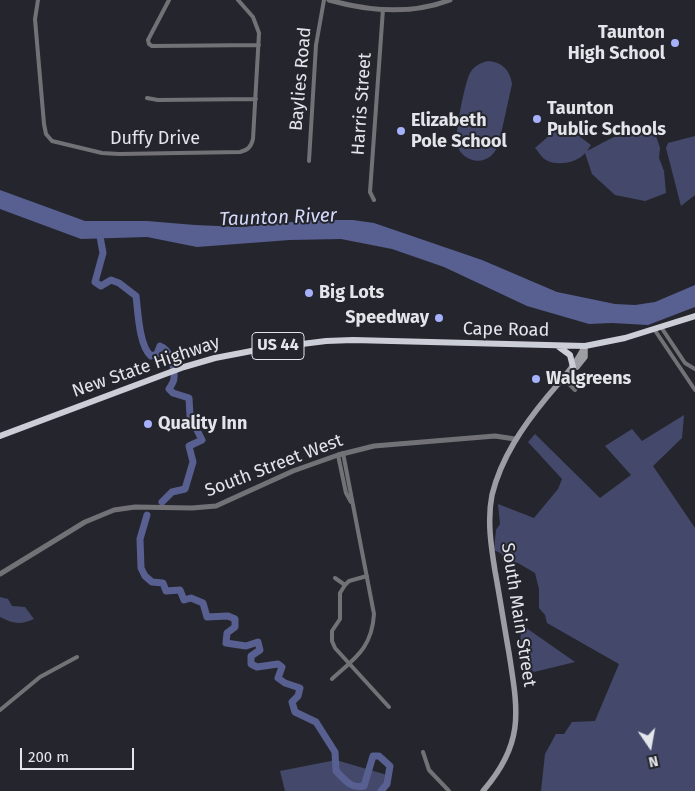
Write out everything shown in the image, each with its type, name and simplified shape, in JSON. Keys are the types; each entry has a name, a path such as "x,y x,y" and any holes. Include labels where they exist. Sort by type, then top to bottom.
{"highway":[{"name":"US 44","path":"585,346 620,339 695,316"},
{"name":"New State Highway","path":"0,436 167,372 228,355 285,345 353,340 426,343"},
{"name":"Cape Road","path":"426,343 585,346"},
{"path":"553,346 563,348 568,352 573,361 573,367"}],"main road":[{"path":"552,392 573,367 585,346"},
{"path":"552,392 583,360 585,357 585,346"},
{"name":"South Main Street","path":"483,791 505,760 512,743 516,720 515,688 491,549 490,510 494,488 515,439 552,392"}],"street":[{"name":"Duffy Drive","path":"38,0 36,19 44,124 47,136 52,142 109,154 245,151 250,148 253,139 259,33 253,17 240,1"},
{"path":"170,0 150,35 149,44 157,46 259,45"},
{"name":"Baylies Road","path":"309,161 316,45 324,0"},
{"path":"329,0 383,9 420,8 450,0"},
{"name":"Harris Street","path":"374,200 370,192 383,9"},
{"path":"147,98 158,100 256,99"},
{"path":"657,328 684,362 695,369"},
{"path":"657,328 695,390"},
{"path":"565,380 575,390"},
{"name":"South Street West","path":"0,574 101,514 131,507 192,508 216,506 281,476 340,454 368,447 495,436 515,439"},
{"path":"332,679 363,648 371,632 374,612 352,504 346,493 340,454"},
{"path":"367,576 349,581 345,585 339,598 340,619 331,636 335,648 389,707"},
{"path":"336,578 345,585"},
{"path":"0,710 40,677 77,657"},
{"path":"423,752 429,770 449,791"}],"shaded area":[{"path":"488,61 501,65 507,71 512,84 499,143 491,156 476,161 466,157 459,150 456,140 458,121 470,73 473,68"},
{"path":"564,125 591,145 587,151 638,127 646,125 654,130 660,148 659,158 664,171 666,193 645,201 615,195 592,174 585,153 578,159 562,163 551,162 545,159 535,148"},
{"path":"695,136 695,195 681,206 666,148 668,143"},
{"path":"0,190 85,221 147,221 241,227 313,220 353,220 374,223 482,260 557,292 615,304 635,305 655,302 695,285 695,307 648,325 589,324 527,306 444,267 392,249 341,239 290,240 197,247 147,237 81,239 0,209"},
{"path":"684,415 682,438 653,466 695,528 695,791 541,791 545,754 556,734 564,734 572,722 595,721 619,664 547,623 545,615 539,608 539,589 535,573 518,563 502,561 502,554 494,550 496,530 500,524 498,504 534,518 558,489 562,479 528,442 535,434 600,498 631,475 605,446 632,429 642,441"},
{"path":"0,597 8,599 12,606 25,607 34,619 17,623 0,617"},
{"path":"522,625 575,662 534,672 518,658"},
{"path":"336,760 387,775 389,780 381,791 285,791 280,771"}],"waterway":[{"path":"99,231 103,253 95,282 101,286 111,280 119,283 136,296 144,345 151,356 157,354 160,346 167,351 173,364 174,374 174,381 169,389 173,393 189,398 190,416 202,440 189,446 193,462 185,489 172,492 162,502"},
{"path":"147,515 140,539 141,568 145,576 152,582 163,583 166,591 180,590 184,600 191,598 203,603 207,617 228,616 235,619 235,627 227,633 226,643 246,646 258,642 260,650 251,656 251,664 257,667 278,664 282,667 278,678 285,683 300,688 298,696 292,702 295,712 316,722 335,752 336,771 345,780 355,786 364,786 373,756 379,756 390,766 387,784 381,791"}],"place":[{"name":"Taunton High School","path":"675,43"},
{"name":"Taunton Public Schools","path":"537,119"},
{"name":"Elizabeth Pole School","path":"401,131"},
{"name":"Big Lots","path":"309,293"},
{"name":"Speedway","path":"439,318"},
{"name":"Walgreens","path":"536,379"},
{"name":"Quality Inn","path":"148,424"}],"water label":[{"name":"Taunton River","path":"278,218"}]}
